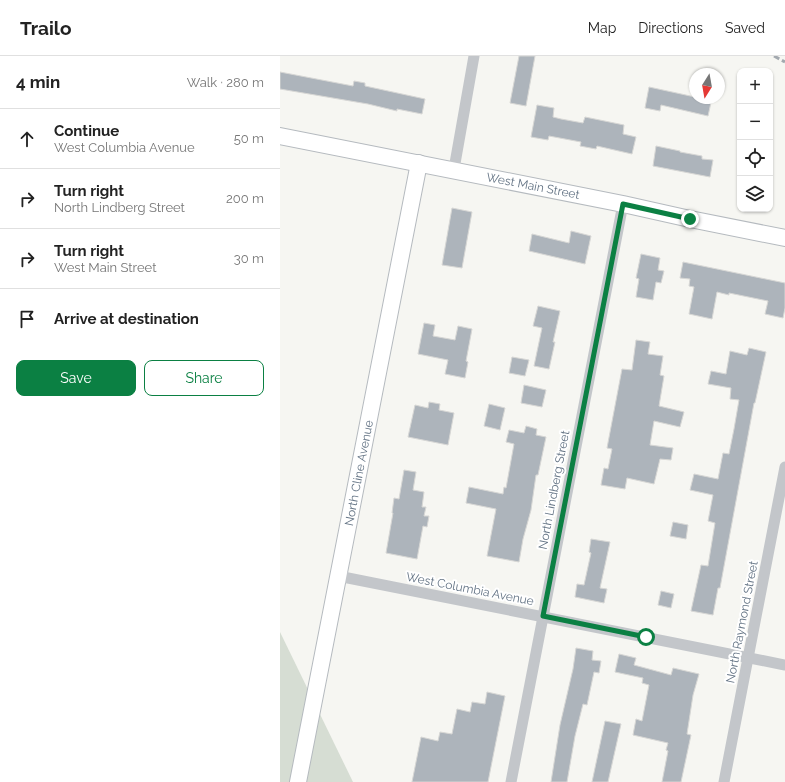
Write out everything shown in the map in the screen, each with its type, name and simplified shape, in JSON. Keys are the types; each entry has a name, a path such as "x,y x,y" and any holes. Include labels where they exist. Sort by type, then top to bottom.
{"street":[{"path":"454,170 474,56"},
{"name":"West Main Street","path":"280,136 623,204 785,238"},
{"name":"North Cline Avenue","path":"298,782 419,163"},
{"name":"North Lindberg Street","path":"511,782 623,204"},
{"name":"North Raymond Street","path":"724,782 785,467"},
{"name":"West Columbia Avenue","path":"338,576 785,665"}],"shaded area":[{"path":"280,632 353,782 280,782"}],"building":[{"path":"519,56 535,56 526,106 510,103"},
{"path":"280,72 353,86 354,81 365,83 365,86 425,99 422,114 397,109 397,111 368,104 280,89"},
{"path":"649,87 689,96 689,104 711,104 708,116 661,105 660,111 645,108"},
{"path":"537,105 554,108 553,117 561,119 583,123 585,117 624,125 623,134 636,137 632,154 597,146 596,149 580,146 581,142 549,136 548,140 531,137"},
{"path":"656,146 702,156 702,159 713,160 710,177 653,166"},
{"path":"452,208 472,212 462,268 442,265"},
{"path":"571,231 591,236 585,264 529,251 532,234 569,243"},
{"path":"641,254 660,258 658,270 664,271 661,283 656,282 653,300 636,297 639,279 636,278"},
{"path":"683,262 785,283 785,308 783,318 765,314 768,301 717,292 712,319 689,314 694,287 689,286 690,279 680,278"},
{"path":"538,306 560,311 549,369 534,366 542,328 533,326"},
{"path":"424,323 435,325 433,336 455,340 458,326 472,329 466,361 468,362 465,378 445,374 448,360 418,354"},
{"path":"636,340 650,342 648,354 663,356 660,375 664,376 659,406 684,412 680,427 654,421 650,445 673,448 671,460 660,459 654,484 627,478 625,489 601,485 604,468 608,469 612,449 607,448 622,369 632,370"},
{"path":"749,348 766,352 754,403 720,588 718,588 713,615 691,611 701,565 708,566 715,523 708,521 713,495 690,490 694,474 718,479 723,453 729,454 734,429 739,400 730,399 731,388 708,384 711,371 726,374 730,351 747,355"},
{"path":"512,357 529,360 525,376 509,373"},
{"path":"524,385 546,390 542,407 521,403"},
{"path":"429,402 440,404 439,410 454,413 448,445 408,437 415,405 428,408"},
{"path":"489,404 505,408 500,430 484,426"},
{"path":"526,426 537,429 536,435 546,437 538,475 536,475 531,510 523,539 519,562 487,556 496,509 466,503 469,487 503,494 504,487 506,488 514,444 506,442 509,430 524,433"},
{"path":"404,470 416,472 413,490 424,492 422,507 426,507 424,516 429,516 427,527 423,526 417,559 386,553 394,498 399,499"},
{"path":"673,522 688,525 686,539 670,536"},
{"path":"591,539 610,542 600,588 607,589 604,603 575,597 577,584 584,585 591,553 589,552"},
{"path":"661,591 674,594 671,608 658,605"},
{"path":"576,648 593,651 592,660 601,661 599,673 594,672 587,705 583,704 575,736 567,782 551,782 560,725 573,669"},
{"path":"619,654 636,658 634,665 671,675 673,668 699,674 693,695 687,734 691,735 681,782 662,782 668,751 666,750 668,743 633,735 636,719 642,721 649,685 642,683 643,678 615,672"},
{"path":"487,692 505,696 488,782 412,782 421,737 438,741 440,732 452,734 457,709 470,712 472,702 485,704"},
{"path":"605,721 621,724 608,782 592,782"}],"railway":[{"path":"774,56 785,62"}],"route":[{"path":"646,637 543,616 623,204 690,219"}]}
